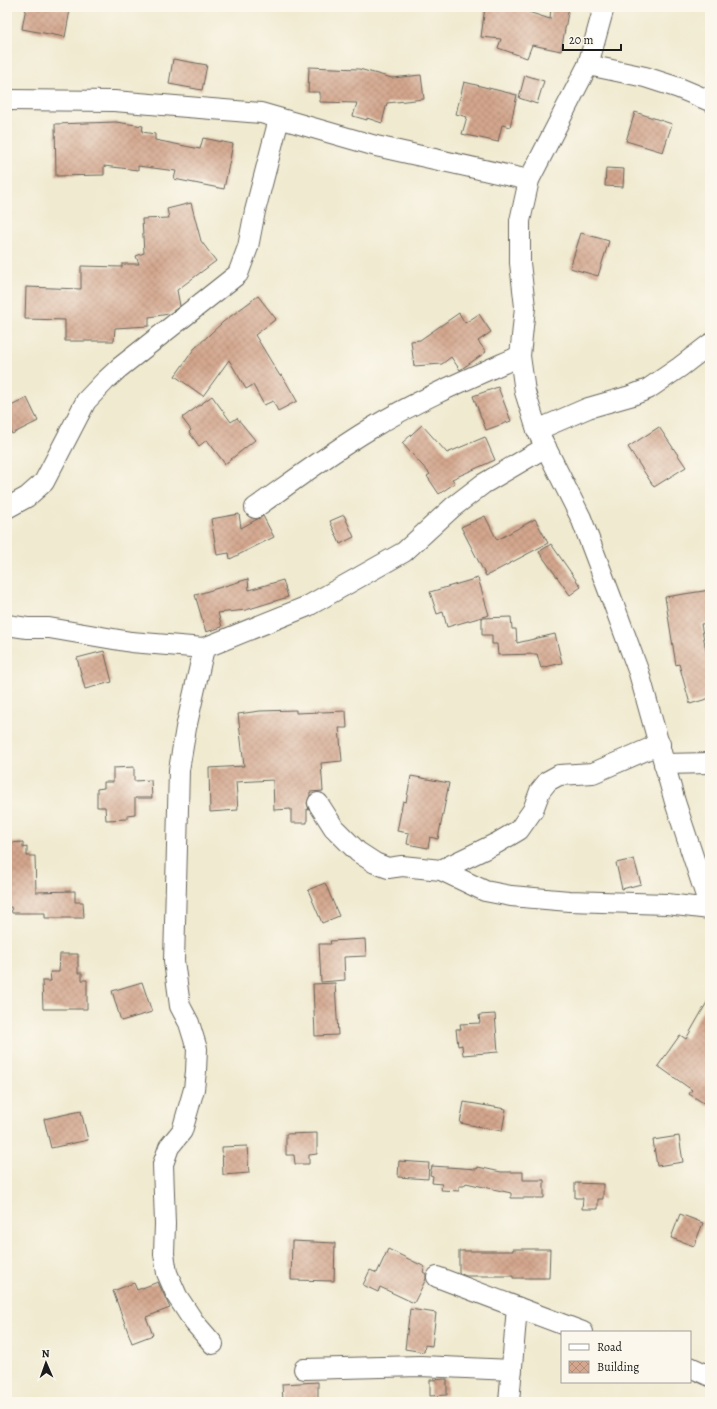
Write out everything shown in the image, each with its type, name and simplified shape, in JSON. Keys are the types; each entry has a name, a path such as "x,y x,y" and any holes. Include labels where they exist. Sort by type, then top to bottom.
{"street":[{"path":"318,803 334,828 358,852 375,863 388,868 402,866 441,870 485,891 511,896 569,901 667,904 710,908 675,802 639,673 581,518 542,439 525,392 520,356 525,307 520,263 520,221 529,180 588,65 604,7"},
{"path":"588,65 645,77 679,88 710,101"},
{"path":"7,100 114,101 261,113 376,146 529,180"},
{"path":"7,508 26,497 44,482 86,401 105,381 119,368 238,274 248,247 255,211 279,119"},
{"path":"7,624 27,628 49,628 131,642 204,648 308,606 404,552 453,507 542,439 588,408 630,396 648,389 710,344"},
{"path":"255,508 371,428 440,391 520,356"},
{"path":"204,648 186,728 180,770 174,961 180,1006 189,1023 197,1048 196,1071 194,1089 182,1132 169,1147 163,1164 165,1224 164,1254 167,1273 177,1296 194,1322 213,1344"},
{"path":"441,870 497,843 519,830 533,810 540,791 548,781 560,775 593,774 660,744"},
{"path":"664,764 710,763"},
{"path":"692,850 710,860"},
{"path":"438,1277 580,1331"},
{"path":"509,1402 517,1306"},
{"path":"304,1369 420,1366 512,1370"},
{"path":"691,1367 710,1376"}],"building":[{"path":"26,7 51,7 70,10 65,37 22,29"},
{"path":"485,7 513,7 550,19 551,7 569,7 561,51 532,45 527,58 498,48 501,39 481,37"},
{"path":"173,59 207,65 202,90 169,84"},
{"path":"309,67 359,69 392,78 421,75 424,99 387,103 382,123 367,118 367,120 353,116 357,103 320,102 320,92 308,92"},
{"path":"525,75 544,81 537,104 519,98"},
{"path":"464,82 517,95 510,127 502,125 498,142 462,134 467,117 456,114"},
{"path":"635,112 672,124 663,152 626,141"},
{"path":"116,122 143,126 142,132 155,134 155,140 200,149 203,138 233,144 224,189 174,179 176,171 138,166 138,170 104,166 104,175 56,176 55,124"},
{"path":"606,168 624,169 623,187 605,186"},
{"path":"191,203 201,241 216,261 177,290 180,306 169,314 149,317 149,326 115,328 114,341 65,341 65,320 25,319 26,287 81,289 81,266 122,267 122,264 139,264 136,256 144,253 142,219 169,218 167,209"},
{"path":"581,233 609,241 598,276 570,268"},
{"path":"258,296 276,319 255,335 280,376 282,375 297,401 278,411 273,401 264,405 253,385 246,389 229,360 203,396 175,376 194,349 223,322"},
{"path":"459,313 465,323 479,314 491,332 478,341 486,352 460,370 451,357 442,364 414,366 411,341 420,340"},
{"path":"498,387 511,421 486,430 473,396"},
{"path":"212,396 231,422 237,418 255,440 225,464 207,440 199,446 189,432 191,430 182,418"},
{"path":"27,398 38,421 12,434 7,424 7,408"},
{"path":"422,425 447,453 485,437 495,460 452,479 455,483 439,494 427,476 430,474 402,443"},
{"path":"659,427 686,467 654,487 628,447"},
{"path":"239,514 241,528 263,516 274,537 230,559 229,553 217,555 211,519"},
{"path":"344,515 354,537 340,544 330,521"},
{"path":"485,516 497,540 535,519 548,543 486,576 461,527"},
{"path":"551,544 581,587 570,595 539,552"},
{"path":"478,578 489,615 447,627 443,612 437,614 430,592"},
{"path":"248,579 249,590 283,580 288,597 246,610 218,613 222,627 206,632 195,595"},
{"path":"710,590 710,623 701,624 710,671 710,698 690,704 679,664 676,665 665,597"},
{"path":"511,617 512,629 516,629 517,643 555,634 562,663 541,668 537,654 498,655 497,644 492,644 492,635 482,635 482,618"},
{"path":"104,651 112,682 85,689 77,658"},
{"path":"296,710 296,713 346,711 347,728 339,728 342,761 321,763 323,791 310,792 307,803 309,810 307,809 307,823 291,823 291,809 274,810 273,780 236,782 238,810 210,812 209,768 244,766 238,714 260,711"},
{"path":"134,767 134,781 151,780 152,798 135,798 135,814 127,815 127,819 106,820 105,807 97,807 97,789 104,788 104,782 113,782 113,768"},
{"path":"411,776 449,783 438,839 430,837 428,848 407,844 409,833 397,831 403,801 406,802"},
{"path":"23,842 23,848 27,847 27,856 35,856 36,892 75,891 75,902 83,902 84,918 45,918 45,913 12,913 11,907 7,907 7,848 9,848 9,843"},
{"path":"634,859 641,884 622,889 616,863"},
{"path":"325,883 339,916 322,923 308,890"},
{"path":"365,939 366,956 344,957 345,980 321,982 319,944 331,944 330,941"},
{"path":"60,954 78,954 78,973 82,973 82,980 87,980 87,1009 43,1009 42,981 51,981 50,972 59,972"},
{"path":"142,982 152,1012 121,1021 112,991"},
{"path":"335,983 338,1035 315,1036 313,984"},
{"path":"710,997 710,1107 689,1094 692,1090 658,1066 680,1035 686,1039"},
{"path":"495,1014 498,1052 463,1055 462,1045 458,1046 456,1029 461,1029 460,1024 480,1023 479,1015"},
{"path":"464,1102 506,1109 502,1131 460,1123"},
{"path":"81,1111 88,1140 51,1148 44,1119"},
{"path":"317,1133 317,1154 309,1155 309,1164 295,1164 294,1155 286,1155 286,1134"},
{"path":"679,1136 683,1162 657,1166 653,1140"},
{"path":"247,1146 249,1173 223,1175 222,1147"},
{"path":"399,1161 429,1163 428,1179 398,1177"},
{"path":"432,1166 477,1169 478,1167 501,1172 523,1172 523,1180 544,1180 544,1198 511,1198 511,1193 466,1183 464,1186 459,1186 459,1191 441,1190 442,1184 432,1183 433,1176 430,1175"},
{"path":"575,1183 603,1184 603,1199 598,1199 598,1209 582,1209 583,1198 575,1198"},
{"path":"680,1214 703,1223 694,1246 671,1238"},
{"path":"292,1241 335,1243 334,1281 291,1280"},
{"path":"388,1249 425,1267 423,1272 426,1274 426,1279 414,1303 380,1287 378,1292 363,1285 370,1270 377,1273"},
{"path":"513,1249 550,1249 549,1278 466,1276 459,1273 459,1251 513,1251"},
{"path":"158,1282 170,1308 146,1317 153,1335 132,1343 113,1291 134,1283 137,1290"},
{"path":"410,1309 436,1313 432,1346 425,1345 424,1352 405,1349"},
{"path":"447,1379 447,1395 430,1396 430,1380"},
{"path":"318,1382 318,1402 283,1402 282,1384"}]}
